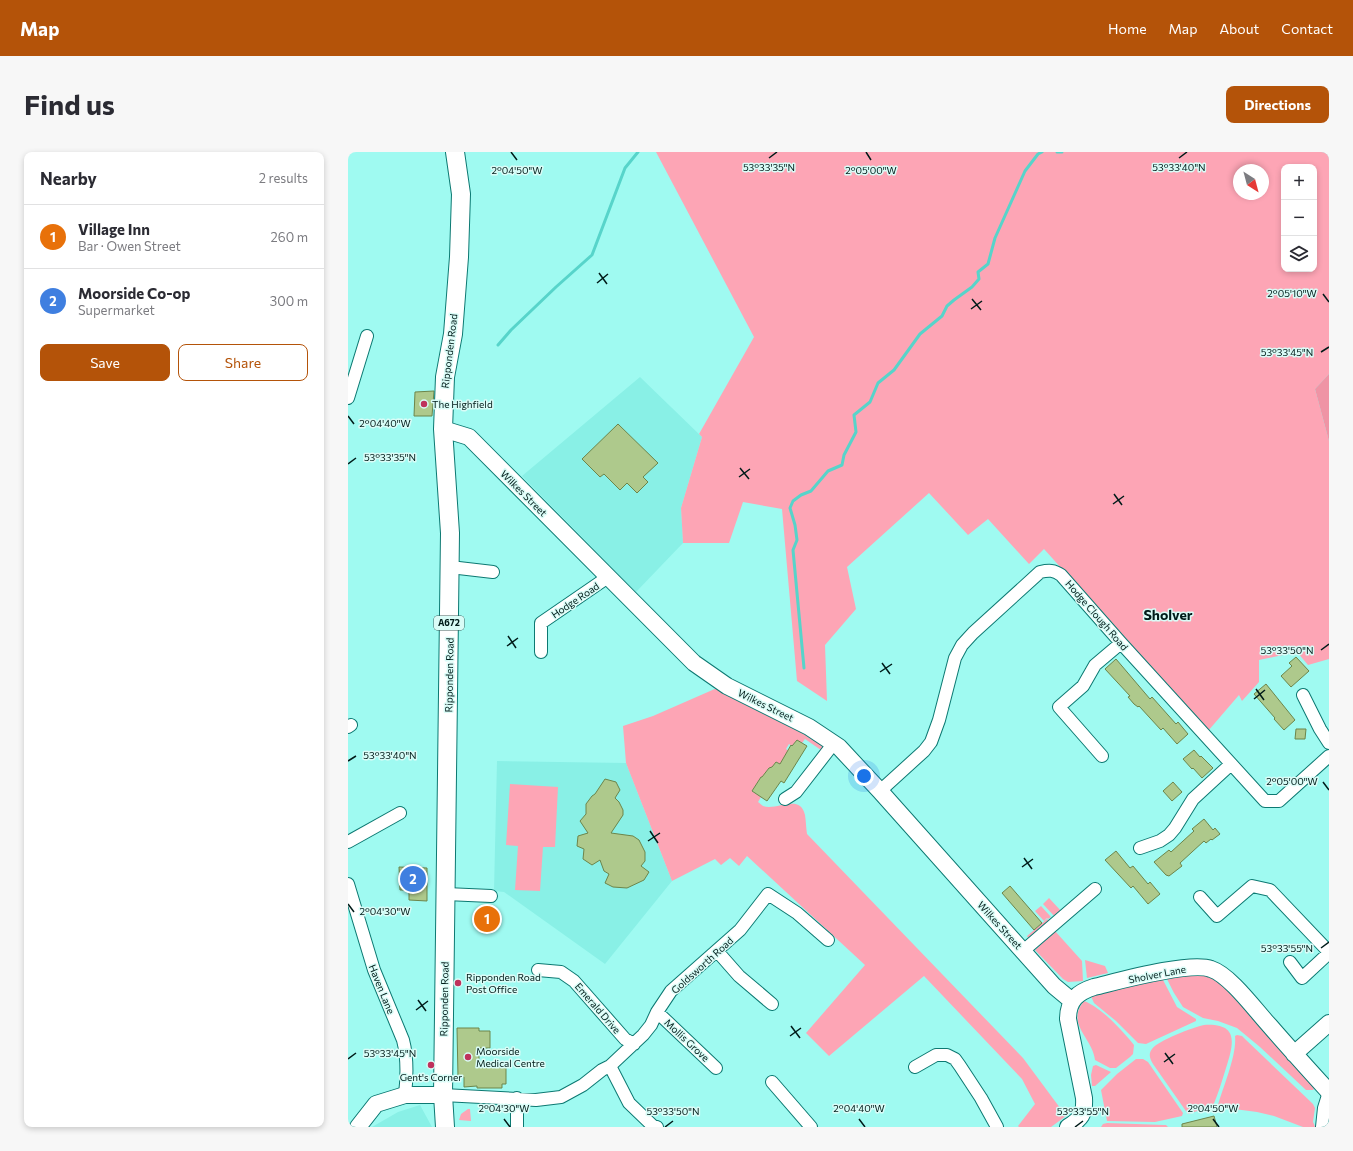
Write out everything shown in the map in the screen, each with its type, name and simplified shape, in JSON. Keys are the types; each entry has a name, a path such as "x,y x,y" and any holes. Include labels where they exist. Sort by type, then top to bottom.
{"main road":[{"name":"Ripponden Road","path":"445,1127 443,1095 450,533 443,429 444,377 453,334 459,257 461,194 455,152"}],"street":[{"path":"348,398 367,336"},
{"name":"Wilkes Street","path":"443,429 469,437 694,664 727,686 779,711 809,727 834,743 880,791 1054,986 1072,1001"},
{"path":"450,567 493,572"},
{"name":"Hodge Clough Road","path":"880,791 924,751 931,742 939,720 955,658 962,645 978,627 1040,572 1048,570 1055,571 1061,575 1265,801 1279,801 1329,756"},
{"name":"Hodge Road","path":"541,652 541,623 608,577"},
{"path":"1102,756 1059,706 1083,686 1095,665 1121,643"},
{"path":"1303,695 1320,729 1329,743"},
{"path":"785,799 796,792 834,743"},
{"path":"1140,848 1169,835 1193,799 1231,764"},
{"path":"348,842 400,813"},
{"name":"Haven Lane","path":"348,884 352,911 374,970 404,1040 407,1053 405,1095"},
{"path":"1200,897 1218,916 1252,886 1270,890 1329,952 1302,978 1290,962"},
{"path":"1023,951 1095,889"},
{"path":"446,894 491,896"},
{"name":"Goldsworth Road","path":"443,1095 536,1100 561,1097 583,1085 602,1070 610,1066 634,1044 651,1024 671,991 740,930 768,894 797,913 828,940"},
{"path":"717,951 739,976 772,1004"},
{"name":"Sholver Lane","path":"1072,1001 1076,996 1085,990 1094,987 1164,971 1197,967 1211,969 1223,976 1234,987 1329,1092"},
{"name":"Emerald Drive","path":"538,970 561,972 574,981 625,1039 634,1044"},
{"path":"1068,1127 1080,1118 1083,1113 1084,1103 1068,1019 1068,1012 1072,1001"},
{"name":"Mollis Grove","path":"657,1012 716,1068"},
{"path":"1294,1054 1329,1023"},
{"path":"915,1067 936,1056 947,1055 955,1059 981,1098 997,1127"},
{"path":"610,1066 629,1103 653,1126 657,1127"},
{"path":"772,1082 811,1127"},
{"path":"1322,1127 1324,1108 1329,1092"},
{"path":"358,1127 376,1104 405,1095 443,1095"},
{"path":"516,1098 517,1127"}],"shaded area":[{"path":"656,152 1329,152 1329,374 1315,389 1329,441 1329,659 1308,665 1297,652 1259,660 1259,682 1242,701 1239,695 1208,731 1044,549 1029,564 988,519 968,535 929,493 847,567 856,609 825,645 827,701 797,681 782,509 743,502 729,543 683,543 681,508 702,437 699,434 754,337"},
{"path":"1329,374 1329,441 1315,389"},
{"path":"640,377 702,437 681,508 683,543 636,592 522,476"},
{"path":"717,688 744,704 782,720 807,733 822,745 823,747 821,750 805,739 802,743 797,740 792,746 789,744 786,749 789,751 780,764 776,762 773,767 767,770 768,781 761,777 752,791 761,797 758,802 763,806 769,807 793,804 798,805 802,809 805,815 807,834 1023,1058 1066,1116 1051,1127 1019,1127 1018,1126 1035,1104 1022,1079 924,976 829,1056 806,1033 865,965 747,856 739,866 730,858 721,865 715,859 672,881 626,763 623,726 653,716"},
{"path":"497,761 626,763 672,881 605,964 504,892 494,891"},
{"path":"510,784 558,787 555,847 543,847 540,891 515,890 518,846 506,845"},
{"path":"1049,898 1062,912 1056,918 1043,904"},
{"path":"1041,906 1051,917 1044,921 1035,911"},
{"path":"1047,919 1049,921 1029,939 1027,936"},
{"path":"1055,931 1082,961 1083,981 1068,982 1063,979 1035,950"},
{"path":"1085,960 1105,966 1108,973 1087,978"},
{"path":"1177,975 1208,975 1222,983 1315,1087 1313,1090 1306,1090 1260,1047 1237,1028 1218,1021 1203,1018 1183,1007 1167,979 1167,977"},
{"path":"1162,978 1177,1007 1196,1019 1196,1021 1146,1044 1138,1043 1116,1021 1094,1003 1090,994"},
{"path":"1084,1001 1105,1014 1118,1026 1134,1045 1133,1054 1116,1068 1110,1068 1095,1060 1093,1052 1082,1031 1077,1017 1079,1009"},
{"path":"1204,1025 1223,1027 1228,1031 1231,1036 1231,1050 1213,1106 1188,1114 1153,1064 1150,1058 1150,1053 1155,1046 1168,1038 1192,1028"},
{"path":"1235,1036 1242,1036 1313,1104 1315,1108 1313,1122 1315,1127 1303,1127 1274,1116 1257,1112 1219,1107 1218,1105 1234,1052"},
{"path":"1136,1059 1143,1059 1148,1062 1183,1113 1182,1116 1155,1122 1107,1121 1101,1090 1117,1074"},
{"path":"1096,1065 1111,1072 1095,1086 1092,1086 1091,1075 1093,1066"},
{"path":"420,1105 432,1127 372,1127 398,1112"},
{"path":"470,1109 471,1121 459,1120 461,1114"},
{"path":"1103,1124 1166,1125 1168,1127 1101,1127"}],"building":[{"name":"The Highfield","path":"434,391 432,416 414,416 415,392"},
{"path":"618,424 658,463 643,477 648,482 637,493 627,483 620,490 604,474 600,477 582,459"},
{"path":"1296,657 1309,671 1291,687 1281,676 1292,666 1289,663"},
{"path":"1116,659 1150,699 1152,697 1176,724 1178,722 1188,734 1177,744 1163,728 1161,730 1139,706 1138,707 1134,704 1128,697 1130,696 1105,669"},
{"path":"1266,684 1295,720 1284,730 1254,694"},
{"path":"1296,729 1306,729 1305,739 1295,739"},
{"path":"797,740 807,746 784,783 781,781 767,801 752,791 769,768 776,762 780,764 791,745 792,746"},
{"path":"1194,750 1213,768 1202,778 1183,759"},
{"path":"605,779 616,782 620,790 615,798 623,810 623,815 611,833 633,836 639,840 645,852 645,861 641,866 649,872 644,880 627,888 613,887 605,883 609,874 604,871 600,860 592,865 583,859 584,849 577,846 578,836 588,833 580,821 586,814 586,804"},
{"path":"1173,782 1182,792 1172,801 1163,791"},
{"path":"1204,819 1213,830 1215,828 1220,834 1206,843 1204,841 1180,863 1182,866 1169,876 1166,875 1154,862 1169,850 1171,852 1194,831 1192,829"},
{"path":"1116,851 1130,868 1133,866 1148,884 1150,882 1160,894 1148,904 1133,886 1131,888 1105,860"},
{"path":"399,867 427,868 427,901 409,900 409,890 400,890"},
{"path":"1010,886 1042,923 1034,930 1002,893"},
{"name":"Moorside Medical Centre","path":"457,1028 479,1028 479,1031 490,1031 490,1048 479,1048 479,1067 506,1067 506,1084 502,1084 502,1088 477,1088 477,1086 464,1087 464,1077 458,1077"},
{"path":"1214,1116 1217,1127 1182,1127 1182,1124"}],"waterway":[{"path":"498,345 511,330 592,255 625,168 638,152"},
{"path":"804,668 793,550 797,540 795,525 790,508 793,501 801,495 811,491 828,471 842,465 844,455 856,432 854,415 870,402 878,383 894,370 920,334 942,316 947,306 972,287 979,279 978,272 988,264 995,238 1025,171 1038,154 1042,152"},
{"path":"1057,152 1062,152"}],"place":[{"name":"The Highfield","path":"424,404"},
{"name":"Moorside Co-op","path":"413,879"},
{"name":"Village Inn","path":"487,919"},
{"name":"Ripponden Road Post Office","path":"458,983"},
{"name":"Moorside Medical Centre","path":"468,1057"},
{"name":"Gent's Corner","path":"431,1065"}],"district":[{"name":"Sholver","path":"1168,615"}]}
